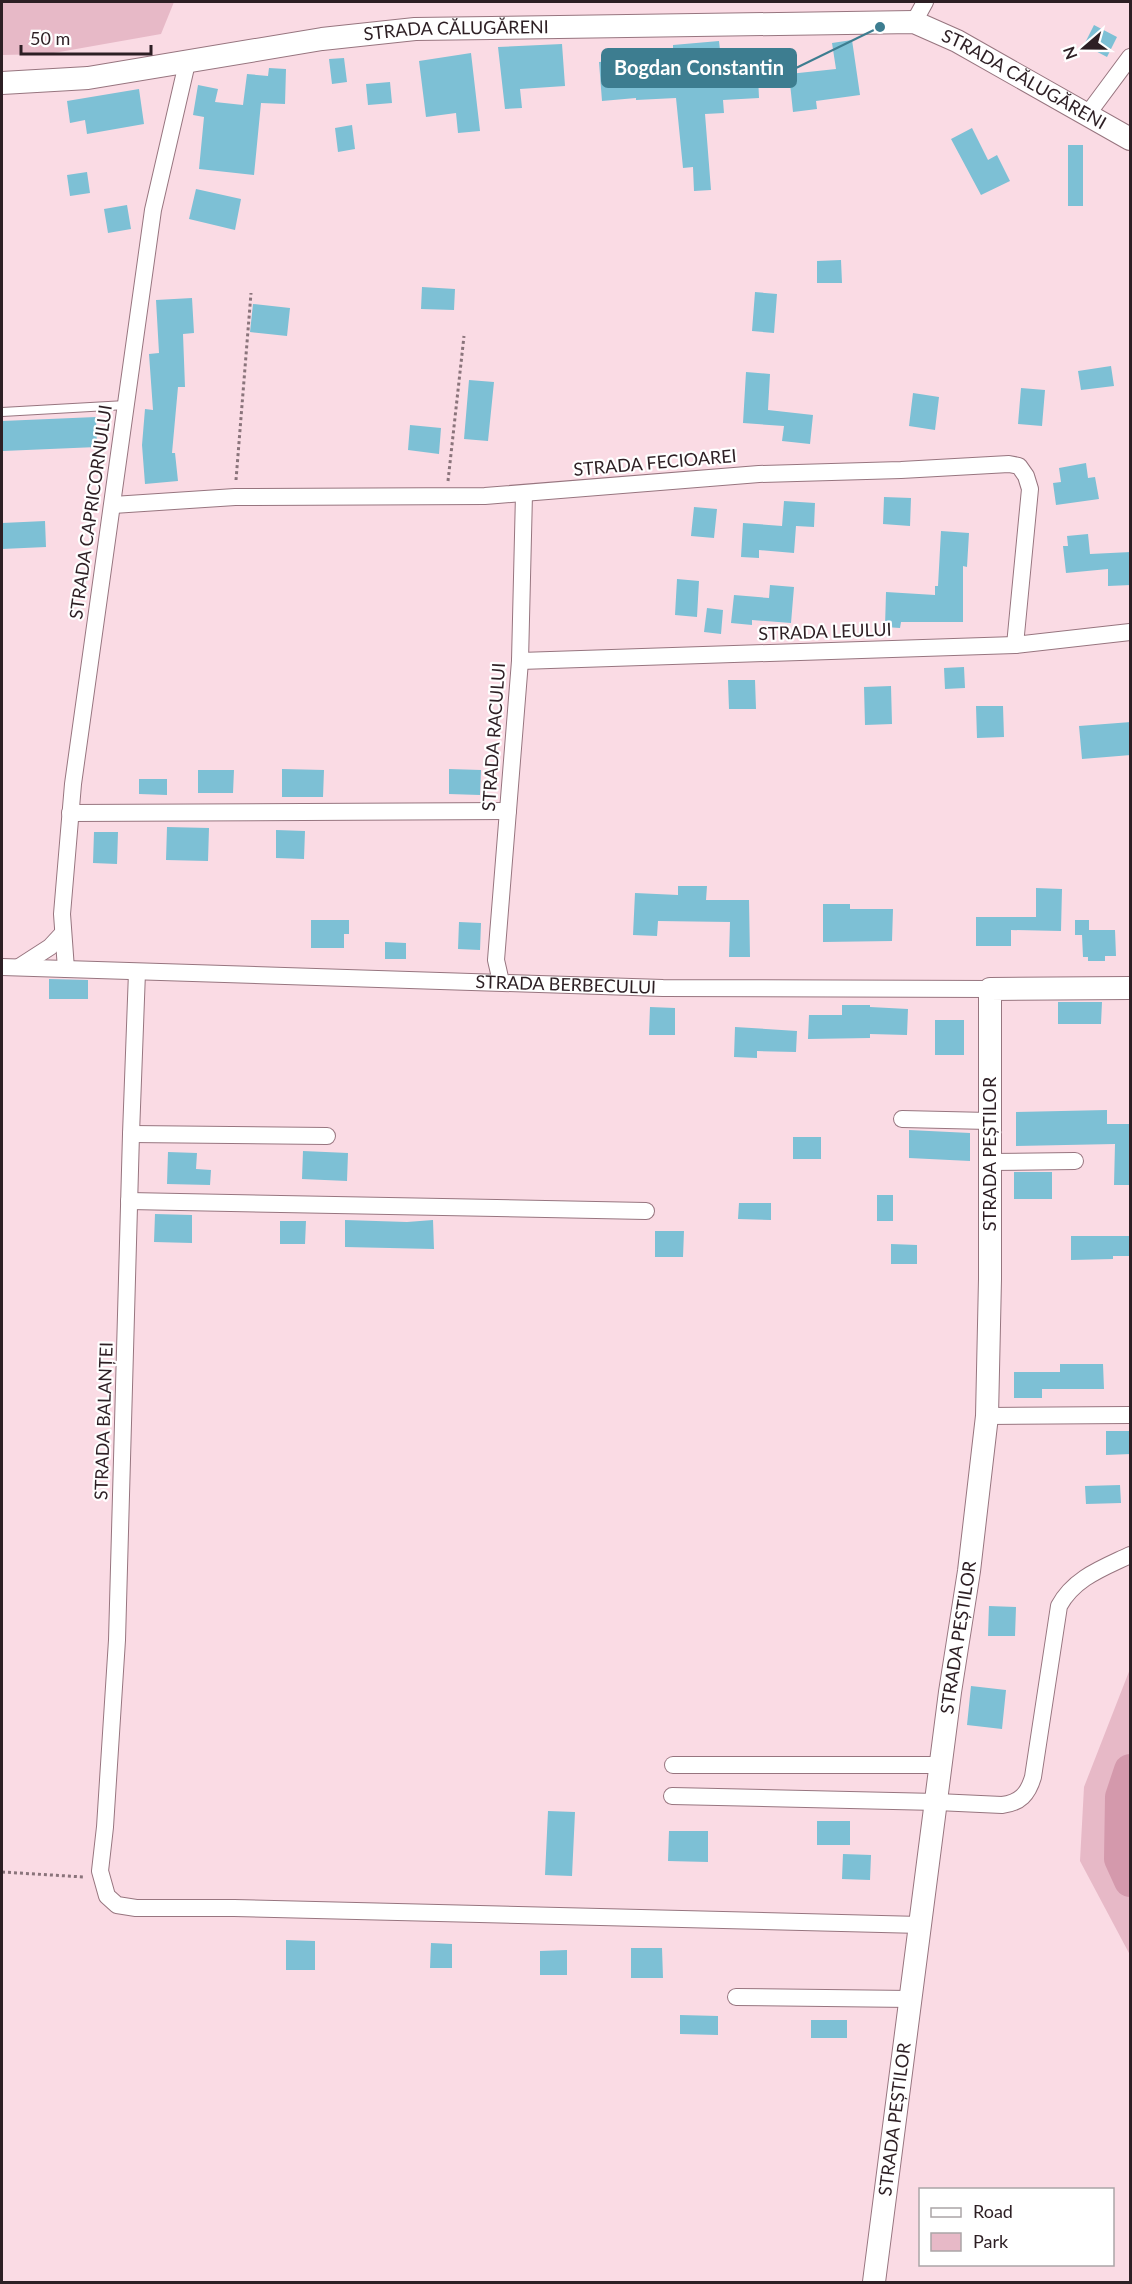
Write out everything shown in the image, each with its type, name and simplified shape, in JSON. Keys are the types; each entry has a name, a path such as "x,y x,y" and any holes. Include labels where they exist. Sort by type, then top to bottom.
{"street":[{"path":"914,21 925,2"},
{"name":"STRADA CĂLUGĂRENI","path":"2,83 88,78 334,37 415,29 914,21 957,41 1131,139"},
{"path":"1087,115 1131,57"},
{"name":"STRADA CAPRICORNULUI","path":"66,969 62,915 70,813 153,210 186,63"},
{"name":"STRADA FECIOAREI","path":"112,505 235,497 485,496 759,474 1009,464 1019,466 1026,476 1030,489 1015,645"},
{"name":"STRADA RACULUI","path":"501,982 496,960 520,661 524,494"},
{"name":"STRADA LEULUI","path":"520,661 1015,645 1131,632"},
{"path":"70,813 508,811"},
{"path":"10,968 39,956 63,933"},
{"name":"STRADA BERBECULUI","path":"10,968 663,988 1131,988"},
{"name":"STRADA BALANȚEI","path":"100,1871 105,1827 116,1649 137,972"},
{"name":"STRADA PEȘTILOR","path":"874,2283 938,1802 950,1692 969,1571 987,1416 990,1279 990,989"},
{"path":"902,1119 989,1121"},
{"path":"131,1134 327,1136"},
{"path":"990,1162 1075,1161"},
{"path":"129,1201 646,1212"},
{"path":"987,1416 1131,1414"},
{"path":"672,1796 1002,1805 1022,1799 1034,1777 1059,1606 1066,1593 1082,1579 1131,1555"},
{"path":"673,1765 941,1765"},
{"path":"100,1871 107,1896 117,1905 136,1908 234,1908 921,1925"},
{"path":"736,1997 911,1999"}],"lane":[{"path":"2,412 126,405"}],"path":[{"path":"235,497 251,293"},
{"path":"447,495 465,336"},
{"path":"2,1872 86,1877 100,1871"}],"green space":[{"path":"2,2 174,2 161,34 48,54 2,55"},
{"path":"1130,1669 1130,1955 1080,1861 1084,1787"}],"building":[{"path":"1094,25 1117,37 1107,57 1084,45"},
{"path":"852,40 860,95 816,101 817,109 793,112 789,74 836,69 832,43"},
{"path":"719,41 720,50 748,48 750,76 758,76 759,98 723,100 724,113 705,114 711,190 694,191 693,167 683,168 676,98 602,101 599,62 633,59 632,51"},
{"path":"562,44 565,86 520,89 522,108 505,109 498,47"},
{"path":"471,53 480,131 458,133 456,113 426,117 419,61"},
{"path":"344,58 347,82 332,84 329,59"},
{"path":"269,68 286,69 285,104 261,103 254,175 199,169 204,117 193,115 198,85 218,89 215,102 243,105 247,74 268,76"},
{"path":"390,82 392,103 368,105 366,84"},
{"path":"139,89 144,124 87,134 85,120 70,123 67,101"},
{"path":"352,125 355,149 338,152 335,128"},
{"path":"972,128 988,160 997,155 1010,181 981,195 951,139"},
{"path":"1068,145 1083,145 1083,206 1068,206"},
{"path":"87,172 90,193 70,196 67,175"},
{"path":"196,189 241,199 235,230 189,219"},
{"path":"127,205 131,229 108,233 104,209"},
{"path":"841,260 842,283 817,283 817,261"},
{"path":"422,287 455,289 454,310 421,309"},
{"path":"755,292 777,294 774,333 752,331"},
{"path":"192,298 194,333 183,334 185,387 178,387 172,453 175,453 178,481 145,484 142,445 145,409 153,410 149,354 159,353 156,300"},
{"path":"253,304 290,308 287,336 250,332"},
{"path":"1111,366 1114,386 1081,390 1078,371"},
{"path":"746,372 770,374 768,410 813,415 810,444 782,441 784,426 743,423"},
{"path":"469,380 494,382 488,441 464,439"},
{"path":"1021,388 1045,390 1042,426 1018,424"},
{"path":"913,393 939,397 935,430 909,426"},
{"path":"96,417 97,447 3,451 2,421"},
{"path":"410,425 441,428 439,454 408,450"},
{"path":"1086,463 1088,478 1095,477 1099,499 1056,505 1053,483 1061,482 1059,468"},
{"path":"884,497 911,498 910,526 883,524"},
{"path":"784,501 815,503 814,527 796,526 794,553 759,550 759,558 741,557 743,523 782,526"},
{"path":"694,507 717,509 714,538 691,536"},
{"path":"45,521 46,547 2,549 2,523"},
{"path":"941,531 969,533 967,567 963,566 963,622 901,622 900,628 885,627 886,592 935,595 935,586 938,586"},
{"path":"1088,534 1090,554 1131,552 1131,585 1108,586 1108,569 1066,573 1063,546 1068,546 1067,536"},
{"path":"677,579 699,581 697,617 675,615"},
{"path":"770,585 794,587 791,623 752,620 752,625 731,623 734,595 769,598"},
{"path":"707,608 723,610 721,634 704,632"},
{"path":"964,667 965,688 945,689 944,668"},
{"path":"728,680 755,680 756,709 729,709"},
{"path":"891,686 892,724 865,725 864,687"},
{"path":"976,706 1003,706 1004,737 977,738"},
{"path":"1131,722 1131,755 1082,759 1079,726"},
{"path":"282,769 324,770 323,797 282,797"},
{"path":"449,769 481,770 480,795 449,794"},
{"path":"198,770 234,770 233,793 198,793"},
{"path":"139,779 167,779 167,795 139,794"},
{"path":"167,827 209,828 208,861 166,860"},
{"path":"276,830 305,831 304,859 276,858"},
{"path":"94,832 118,832 117,864 93,863"},
{"path":"678,886 707,886 706,900 749,900 750,957 729,957 730,922 658,921 657,936 633,935 635,893 678,895"},
{"path":"1036,888 1062,889 1061,931 1011,930 1011,946 976,946 976,917 1036,917"},
{"path":"823,904 850,904 850,909 893,909 892,941 823,942"},
{"path":"311,920 349,920 349,934 344,934 344,948 311,948"},
{"path":"1075,920 1089,920 1089,930 1115,930 1116,956 1105,956 1105,961 1088,961 1088,957 1083,957 1082,935 1075,935"},
{"path":"459,922 481,923 480,950 458,949"},
{"path":"385,942 406,943 406,959 385,959"},
{"path":"49,979 88,980 88,999 49,999"},
{"path":"1058,1002 1102,1002 1101,1024 1058,1024"},
{"path":"842,1005 908,1009 907,1035 870,1034 870,1038 808,1039 809,1015 842,1015"},
{"path":"650,1007 675,1008 675,1035 649,1035"},
{"path":"935,1020 964,1020 964,1055 935,1055"},
{"path":"735,1027 797,1031 796,1052 757,1051 757,1058 734,1057"},
{"path":"1107,1110 1107,1124 1131,1124 1131,1185 1114,1185 1115,1144 1016,1146 1016,1112"},
{"path":"909,1130 970,1133 970,1161 909,1158"},
{"path":"793,1137 821,1137 821,1159 793,1159"},
{"path":"303,1151 348,1153 347,1181 302,1179"},
{"path":"168,1152 197,1153 196,1169 211,1170 210,1185 167,1184"},
{"path":"1014,1172 1052,1172 1052,1199 1014,1199"},
{"path":"877,1195 893,1195 893,1221 877,1221"},
{"path":"739,1203 771,1203 771,1220 738,1219"},
{"path":"155,1214 192,1215 192,1243 154,1242"},
{"path":"345,1220 407,1222 433,1220 434,1249 345,1247"},
{"path":"280,1221 306,1221 305,1244 280,1244"},
{"path":"655,1231 684,1231 683,1257 655,1257"},
{"path":"1071,1236 1131,1236 1131,1256 1071,1260"},
{"path":"891,1244 917,1245 917,1264 891,1264"},
{"path":"1060,1364 1103,1364 1104,1389 1042,1389 1042,1398 1014,1398 1014,1372 1060,1372"},
{"path":"1106,1431 1131,1431 1131,1454 1106,1455"},
{"path":"1120,1485 1121,1503 1086,1504 1085,1486"},
{"path":"989,1606 1016,1607 1015,1636 988,1636"},
{"path":"971,1686 1006,1690 1002,1729 967,1725"},
{"path":"548,1811 575,1812 572,1876 545,1875"},
{"path":"817,1821 850,1821 850,1845 817,1845"},
{"path":"669,1831 708,1831 708,1862 668,1861"},
{"path":"843,1854 871,1855 870,1880 842,1879"},
{"path":"286,1940 315,1941 315,1970 286,1970"},
{"path":"431,1943 452,1944 452,1968 430,1968"},
{"path":"631,1948 662,1948 663,1978 631,1978"},
{"path":"567,1950 567,1975 540,1975 540,1951"},
{"path":"680,2015 718,2016 718,2035 680,2034"},
{"path":"811,2020 847,2020 847,2038 811,2038"}],"waterway":[{"path":"1130,1770 1121,1797 1120,1859 1130,1881"}],"place":[{"name":"Bogdan Constantin","path":"880,27"}]}
